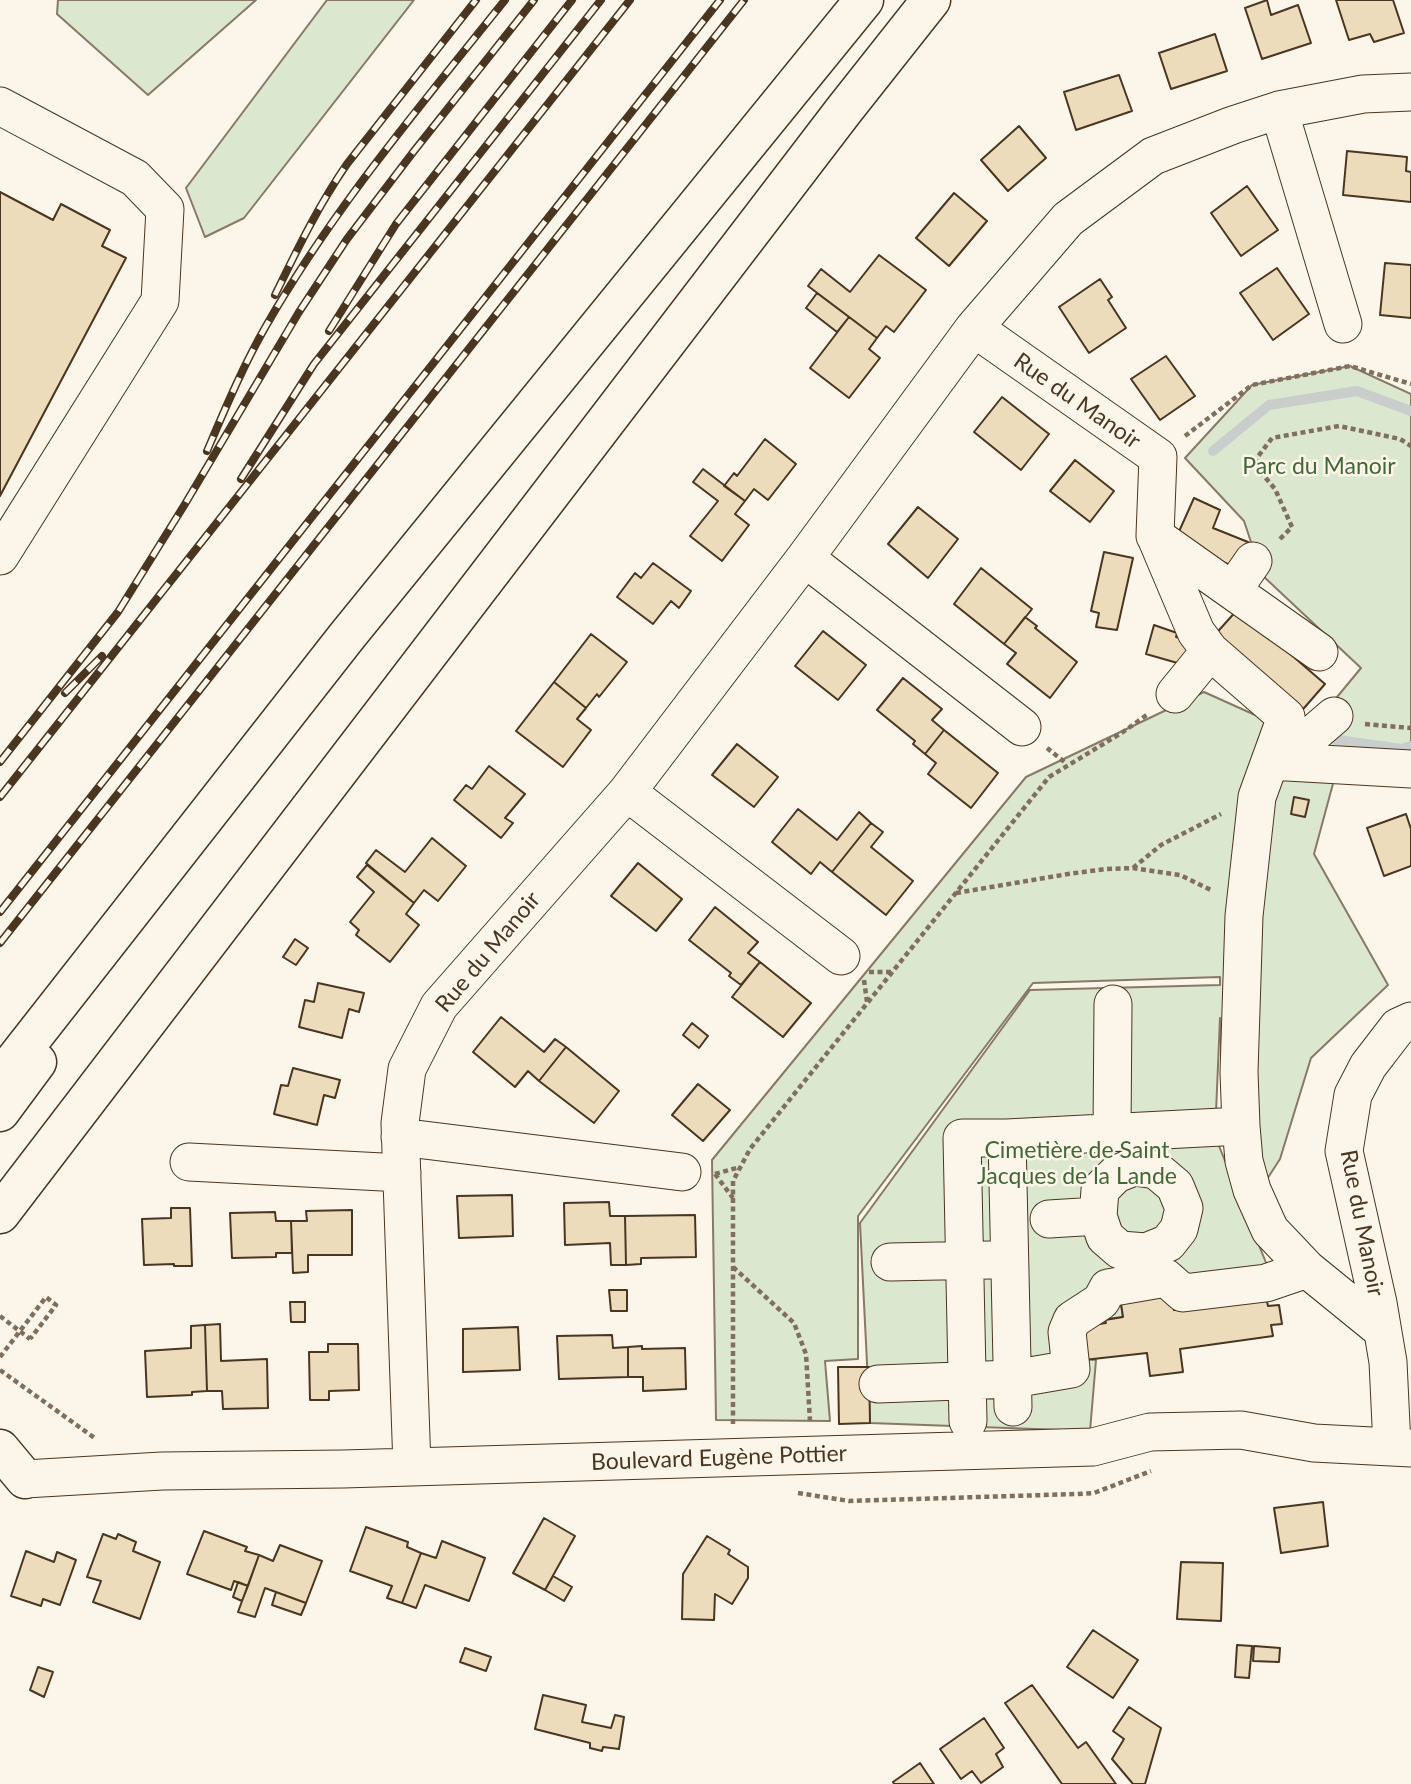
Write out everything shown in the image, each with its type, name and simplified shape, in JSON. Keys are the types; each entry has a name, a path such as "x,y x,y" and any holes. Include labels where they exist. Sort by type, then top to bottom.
{"highway":[{"path":"0,1079 347,636 864,0"},
{"path":"0,1214 827,132 931,0"},
{"path":"0,1112 347,636"},
{"path":"0,1449 8,1477"}],"street":[{"name":"Rue du Manoir","path":"412,1467 400,1123 407,1069 439,1006 626,792 805,558 974,328 1068,219 1153,156 1233,125 1279,110 1363,94 1411,92"},
{"path":"0,106 135,178 165,209 160,301 0,556"},
{"path":"1279,110 1343,324"},
{"name":"Rue du Manoir","path":"974,328 1157,457 1154,535"},
{"path":"1154,535 1253,566 1319,652"},
{"path":"1154,535 1196,632 1210,652 1286,717 1276,771"},
{"path":"805,558 1023,727"},
{"path":"1175,694 1210,652"},
{"path":"1334,716 1276,771 1257,797 1244,916 1239,1072 1241,1126 1244,1161 1249,1180 1270,1230 1307,1269 1381,1329"},
{"path":"1276,771 1411,769"},
{"path":"626,792 851,964"},
{"path":"1112,1132 1113,1004"},
{"name":"Rue du Manoir","path":"1401,1447 1378,1303 1344,1151 1353,1095 1368,1066 1398,1027 1411,1021"},
{"path":"968,1421 962,1138 1241,1126"},
{"path":"400,1137 699,1173"},
{"path":"1007,1138 1021,1261 1013,1393"},
{"path":"189,1162 402,1173"},
{"path":"878,1384 968,1381 1013,1393 1070,1369 1066,1332 1072,1320 1101,1301 1108,1288 1148,1266 1179,1229 1184,1208 1175,1186 1156,1170 1134,1167 1116,1174 1100,1190 1098,1216 1105,1237 1120,1250 1148,1266 1166,1278 1184,1293 1266,1283 1307,1269"},
{"path":"1049,1219 1098,1216"},
{"path":"890,1262 965,1259 1021,1261"},
{"name":"Boulevard Eugène Pottier","path":"8,1477 1093,1447 1150,1432 1215,1430 1241,1430 1314,1443 1401,1447"}],"path":[{"path":"1157,457 1252,385 1350,366 1411,384"},
{"path":"1253,566 1292,527 1275,489 1253,463 1272,438 1339,426 1400,439 1411,446"},
{"path":"733,1425 733,1181 750,1149 1049,777 1123,732 1175,694"},
{"path":"1334,716 1371,726 1411,728"},
{"path":"1133,868 1161,845 1224,813 1276,771"},
{"path":"955,894 1068,874 1133,868 1180,875 1221,896 1244,916"},
{"path":"851,964 892,972"},
{"path":"699,1173 734,1199"},
{"path":"733,1267 793,1323 806,1354 811,1425"},
{"path":"0,1316 30,1339 57,1305 46,1297 0,1357"},
{"path":"0,1370 104,1443"}],"green space":[{"path":"58,0 256,0 148,95 57,14"},
{"path":"327,0 414,0 244,218 205,237 186,188"},
{"path":"1350,366 1411,394 1411,767 1319,743 1341,754 1314,854 1388,985 1311,1058 1280,1159 1260,1190 1225,1129 1220,1018 1215,1136 1279,1295 1174,1310 1171,1287 1120,1297 1123,1317 1106,1319 1084,1359 1096,1360 1090,1431 870,1423 860,1223 1030,990 1220,985 1220,977 1033,983 858,1216 858,1359 825,1361 830,1421 716,1420 712,1160 1026,777 1204,692 1304,737 1361,668 1262,575 1244,521 1185,458 1252,385"}],"building":[{"path":"1267,0 1271,15 1298,5 1311,43 1262,59 1245,8"},
{"path":"1336,0 1393,0 1404,33 1374,42 1370,34 1349,40"},
{"path":"1215,34 1227,71 1171,89 1159,53"},
{"path":"1119,75 1132,111 1076,130 1064,92"},
{"path":"1019,126 1046,158 1008,191 981,160"},
{"path":"1347,151 1407,157 1406,171 1411,172 1411,202 1343,195"},
{"path":"1247,186 1278,230 1241,256 1211,213"},
{"path":"0,192 53,220 61,204 110,230 102,246 126,258 0,496"},
{"path":"954,193 987,221 949,266 916,238"},
{"path":"879,255 926,290 894,332 886,326 877,338 808,286 821,269 850,292"},
{"path":"1385,263 1411,265 1411,318 1380,315"},
{"path":"1277,268 1309,314 1273,340 1240,293"},
{"path":"1100,279 1112,297 1108,300 1126,328 1089,353 1059,307"},
{"path":"817,293 849,317 837,332 806,308"},
{"path":"849,317 877,338 869,349 880,358 849,398 810,368"},
{"path":"1166,356 1195,396 1160,420 1131,379"},
{"path":"1002,397 1049,434 1021,470 974,432"},
{"path":"765,439 796,464 768,500 754,489 745,501 724,486 734,473 737,476"},
{"path":"1075,460 1114,491 1090,522 1050,491"},
{"path":"703,469 745,501 735,514 749,525 722,561 690,536 718,501 693,482"},
{"path":"1194,498 1220,510 1213,528 1248,542 1238,568 1202,554 1204,548 1177,536"},
{"path":"918,507 958,539 928,578 888,544"},
{"path":"1104,552 1133,558 1117,630 1096,627 1099,613 1091,611"},
{"path":"653,563 691,591 679,608 671,601 653,624 617,597 635,573 641,578"},
{"path":"981,568 1032,609 1004,644 954,604"},
{"path":"1238,609 1325,684 1298,715 1212,638"},
{"path":"1025,617 1077,662 1050,698 1007,664 1016,653 1004,644"},
{"path":"1154,625 1177,633 1176,637 1196,642 1188,666 1146,654"},
{"path":"823,631 866,665 838,700 795,666"},
{"path":"591,634 627,662 599,697 597,694 586,708 554,682"},
{"path":"903,678 942,709 932,720 944,730 925,754 913,744 915,741 877,710"},
{"path":"554,682 586,708 577,719 591,730 563,767 516,731"},
{"path":"944,730 998,773 971,808 928,774 936,763 925,754"},
{"path":"737,744 778,777 754,807 712,775"},
{"path":"489,766 525,794 505,818 513,823 501,838 454,800 466,785 472,789"},
{"path":"1294,797 1309,800 1305,817 1291,814"},
{"path":"798,809 837,840 859,812 871,823 832,872 820,862 811,874 772,842"},
{"path":"1406,814 1411,829 1411,866 1384,876 1367,828"},
{"path":"871,823 883,832 871,847 913,881 886,915 832,872"},
{"path":"432,838 466,866 438,901 424,890 414,903 366,863 376,850 405,872"},
{"path":"638,863 682,899 656,931 611,896"},
{"path":"367,865 414,903 406,914 419,925 390,962 356,935 359,930 350,922 374,892 357,877"},
{"path":"715,907 758,942 748,953 760,962 741,985 729,976 731,973 689,940"},
{"path":"295,939 308,948 296,965 283,957"},
{"path":"760,962 811,1003 783,1037 732,997"},
{"path":"318,983 364,993 359,1012 349,1009 342,1038 299,1027 305,1000 314,1002"},
{"path":"501,1017 544,1052 555,1039 566,1047 539,1081 528,1071 515,1087 473,1052"},
{"path":"692,1023 708,1036 699,1048 683,1035"},
{"path":"566,1047 619,1091 594,1123 539,1081"},
{"path":"293,1068 340,1080 335,1098 324,1095 317,1125 274,1114 281,1085 288,1086"},
{"path":"698,1084 730,1110 703,1141 672,1115"},
{"path":"512,1195 513,1236 459,1238 457,1196"},
{"path":"609,1202 610,1216 625,1216 626,1265 611,1265 610,1243 565,1245 564,1203"},
{"path":"171,1208 190,1208 192,1266 144,1265 142,1219 171,1218"},
{"path":"352,1210 352,1255 308,1255 308,1272 293,1273 291,1221 307,1221 306,1211"},
{"path":"275,1212 276,1221 291,1221 292,1253 276,1253 276,1257 232,1258 230,1213"},
{"path":"695,1215 696,1257 641,1258 641,1264 626,1265 625,1216"},
{"path":"1171,1287 1174,1310 1266,1297 1268,1306 1279,1305 1282,1324 1271,1325 1273,1336 1180,1349 1183,1372 1150,1376 1147,1353 1084,1360 1079,1327 1123,1317 1120,1297"},
{"path":"609,1290 627,1290 627,1311 611,1311"},
{"path":"290,1302 305,1302 305,1322 291,1322"},
{"path":"220,1324 221,1361 267,1359 268,1408 223,1409 222,1391 207,1391 205,1325"},
{"path":"205,1325 207,1391 192,1392 192,1395 147,1397 145,1351 191,1348 191,1326"},
{"path":"518,1327 520,1370 463,1372 463,1329"},
{"path":"612,1335 613,1348 628,1347 628,1377 559,1379 557,1336"},
{"path":"328,1344 358,1344 359,1390 329,1391 329,1400 310,1400 309,1352 328,1352"},
{"path":"642,1346 642,1349 685,1348 686,1389 643,1391 643,1377 628,1377 628,1347"},
{"path":"838,1367 869,1367 870,1423 839,1424"},
{"path":"1323,1502 1328,1546 1281,1553 1274,1508"},
{"path":"544,1518 575,1536 545,1590 513,1573"},
{"path":"366,1527 408,1542 407,1547 421,1553 402,1603 387,1598 392,1586 350,1571"},
{"path":"204,1531 247,1547 245,1551 259,1555 248,1586 234,1581 231,1590 187,1574"},
{"path":"103,1534 116,1539 118,1534 136,1542 133,1551 160,1562 140,1619 93,1602 101,1581 87,1577"},
{"path":"707,1536 730,1550 728,1554 748,1567 748,1578 732,1604 715,1594 714,1620 682,1619 683,1574"},
{"path":"442,1541 485,1558 469,1601 425,1585 416,1608 402,1603 421,1553 436,1558"},
{"path":"280,1545 322,1561 306,1603 265,1588 255,1617 238,1612 259,1555 273,1561"},
{"path":"26,1551 54,1562 57,1552 76,1560 60,1605 43,1599 41,1606 11,1596"},
{"path":"1181,1562 1223,1563 1221,1621 1177,1619"},
{"path":"553,1576 572,1587 564,1601 545,1590"},
{"path":"238,1582 248,1586 242,1601 233,1597"},
{"path":"276,1592 306,1603 301,1615 272,1605"},
{"path":"1093,1630 1138,1660 1113,1698 1067,1667"},
{"path":"1237,1645 1252,1646 1249,1678 1235,1677"},
{"path":"1254,1646 1280,1648 1279,1662 1253,1661"},
{"path":"465,1648 491,1657 486,1671 460,1662"},
{"path":"38,1667 53,1672 44,1697 30,1690"},
{"path":"1032,1685 1078,1748 1086,1742 1116,1784 1062,1784 1005,1703"},
{"path":"543,1695 586,1705 582,1722 611,1728 615,1715 624,1717 619,1749 603,1747 602,1751 590,1748 590,1743 535,1729"},
{"path":"1129,1707 1161,1728 1145,1784 1133,1784 1112,1759 1124,1739 1113,1731"},
{"path":"984,1718 1004,1748 996,1754 1003,1767 981,1783 972,1771 961,1779 940,1749"},
{"path":"920,1763 934,1784 894,1784 893,1782"}],"waterway":[{"path":"1213,451 1269,405 1357,391 1411,411"},
{"path":"1331,739 1401,749 1411,746"}],"railway":[{"path":"275,295 336,180 476,0"},
{"path":"207,451 258,341 320,240 379,158 505,0"},
{"path":"0,762 118,612 299,312 347,239 534,0"},
{"path":"329,331 396,224 572,0"},
{"path":"241,479 314,364 601,0"},
{"path":"0,797 630,0"},
{"path":"0,912 720,0"},
{"path":"0,943 744,0"},
{"path":"65,693 102,656"}],"park label":[{"name":"Parc du Manoir","path":"1319,467"},
{"name":"Cimetière de Saint Jacques de la Lande","path":"1077,1164"}]}
